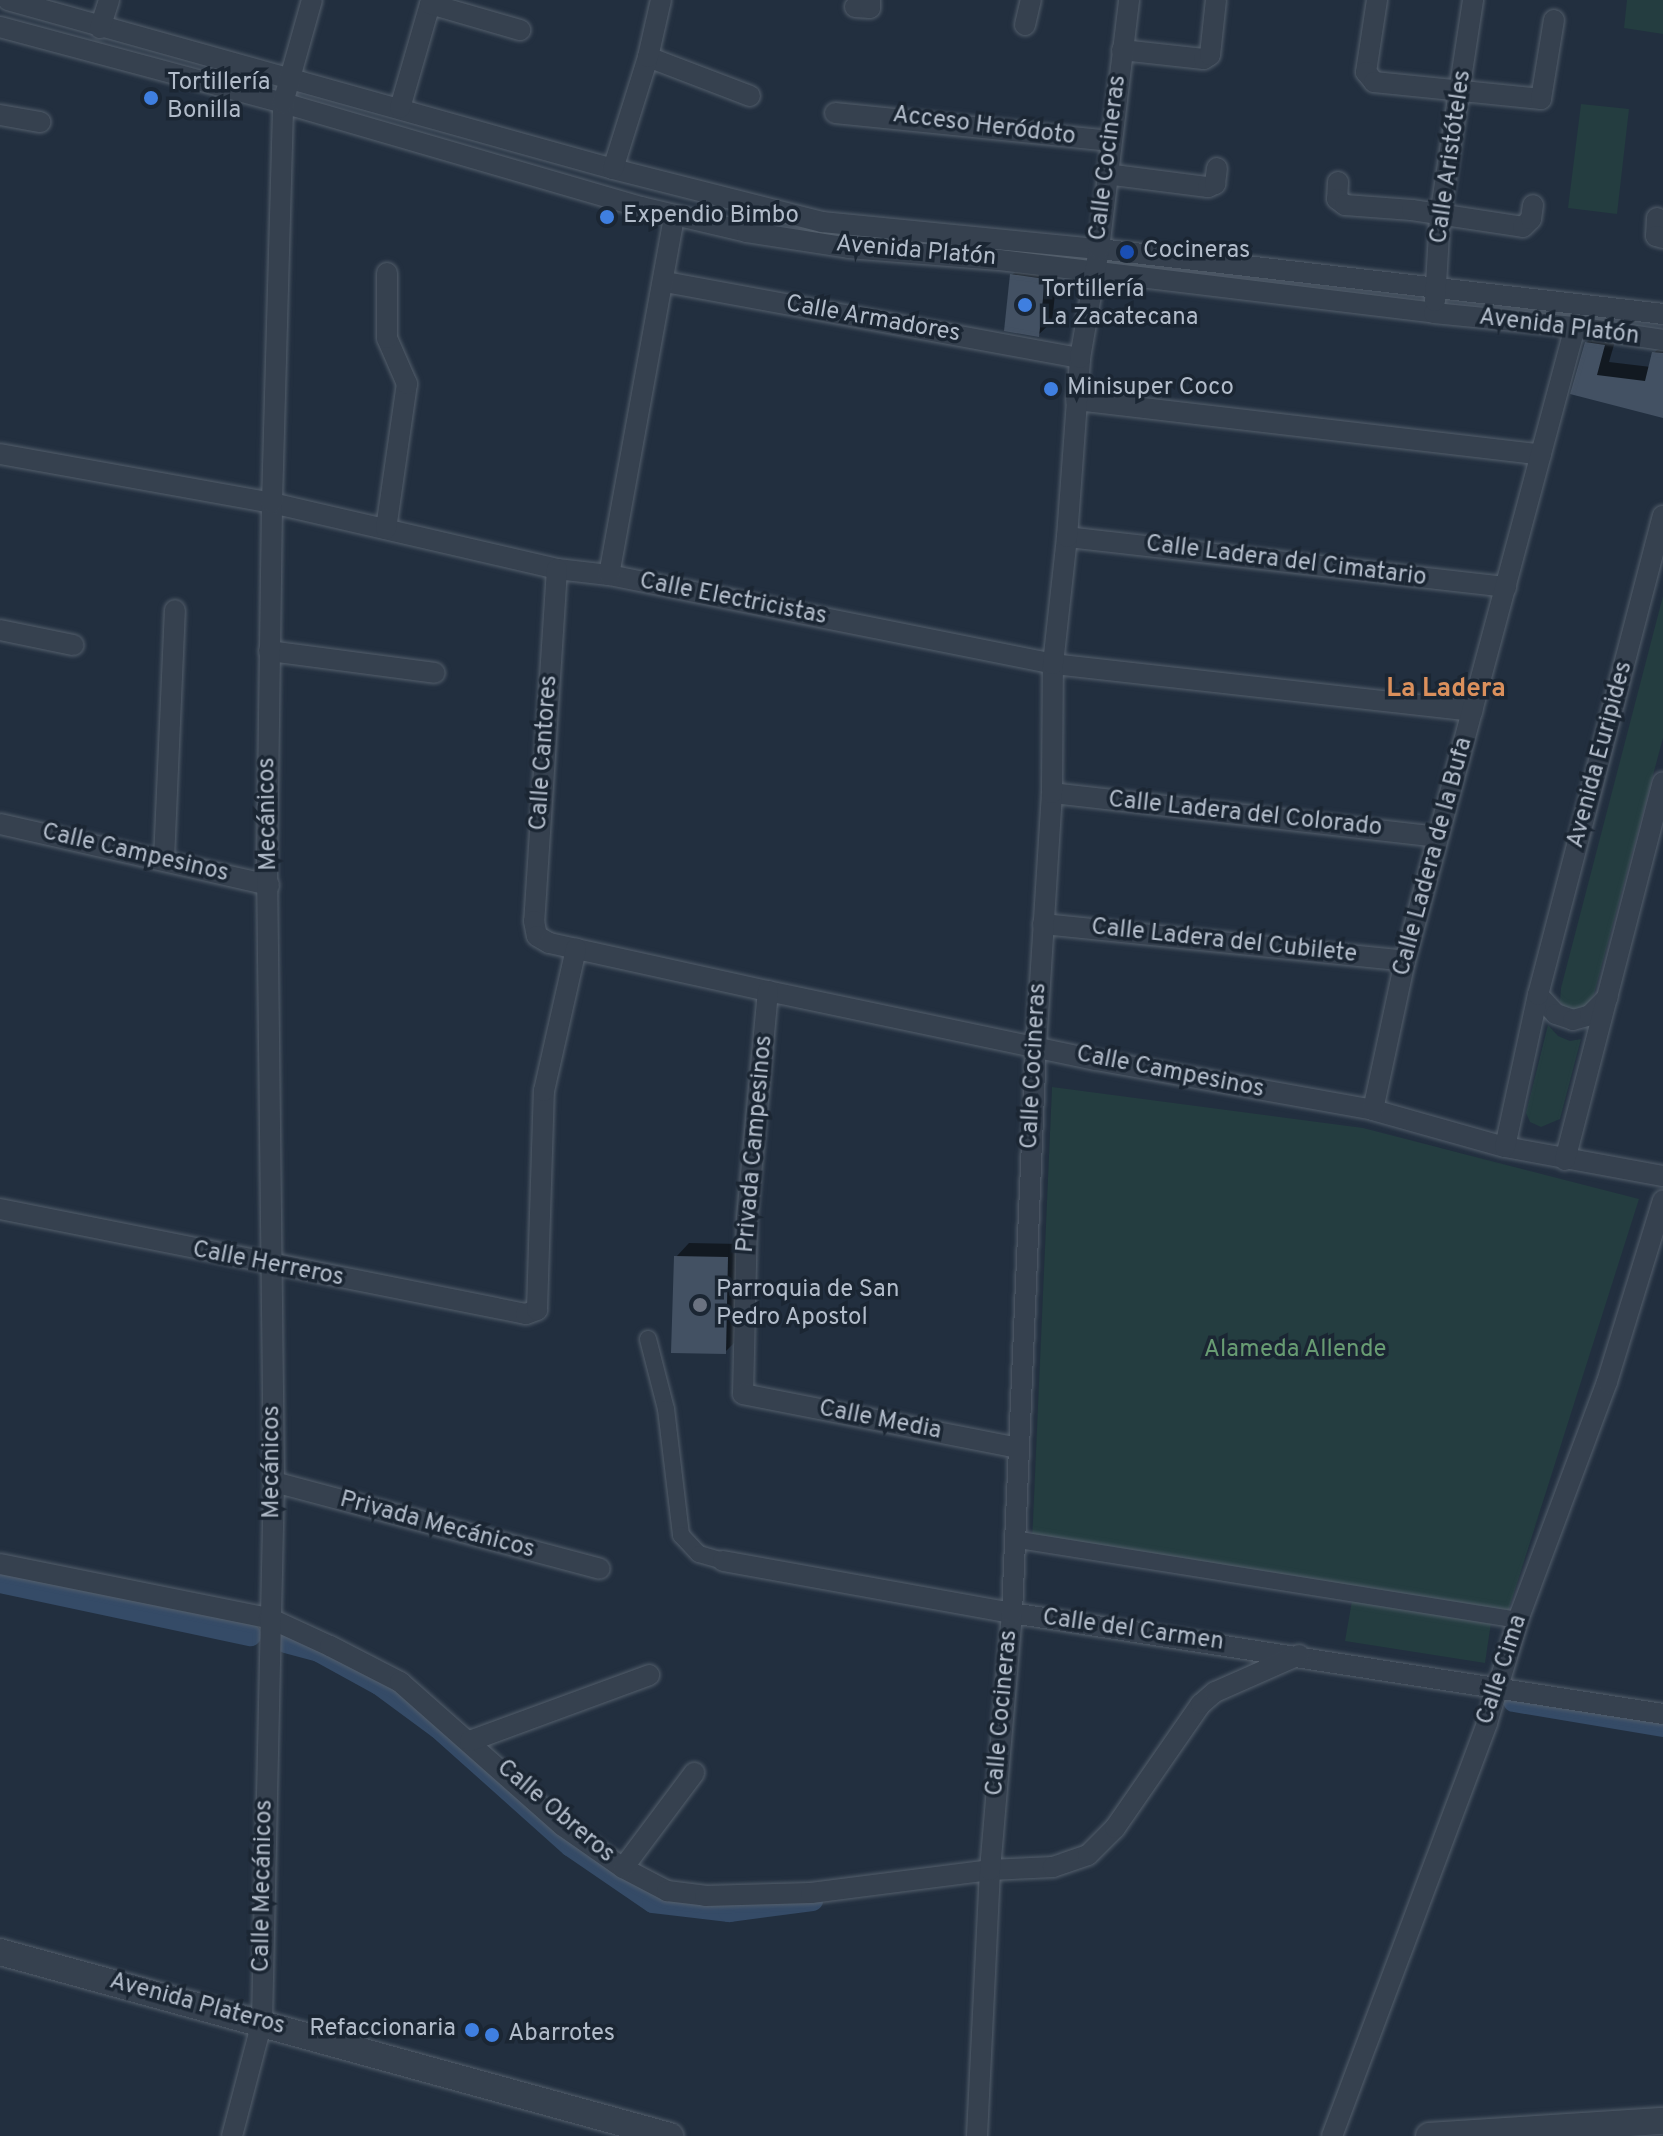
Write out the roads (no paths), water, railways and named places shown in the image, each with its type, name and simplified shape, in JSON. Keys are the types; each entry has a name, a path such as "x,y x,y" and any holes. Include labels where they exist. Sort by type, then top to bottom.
{"street":[{"name":"Avenida Platón","path":"8,0 613,169 822,222 1099,249 1663,314"},
{"path":"100,28 109,0"},
{"name":"Mecánicos","path":"268,1625 274,1482 269,885 272,503 283,103 312,0"},
{"path":"613,169 648,57 661,0"},
{"path":"1025,25 1031,0"},
{"name":"Calle Cocineras","path":"977,2136 990,1870 1012,1613 1036,1047 1052,793 1053,664 1067,537 1080,358 1099,249 1109,141 1129,0"},
{"path":"1122,50 1204,59 1210,55 1216,0"},
{"path":"1377,0 1368,78 1461,90 1541,99 1554,20"},
{"name":"Calle Aristóteles","path":"1434,313 1440,216 1473,0"},
{"path":"400,108 430,4 520,30"},
{"name":"Avenida Platón","path":"0,27 283,103 674,216 849,248 999,260 1663,340"},
{"path":"648,57 750,96"},
{"name":"Acceso Heródoto","path":"835,113 859,113 1109,141"},
{"path":"0,115 40,122"},
{"path":"1106,174 1208,187 1215,184 1217,168"},
{"path":"1338,182 1339,203 1523,227 1531,219 1533,205"},
{"path":"609,575 665,282 674,216"},
{"path":"1657,218 1656,236 1663,238"},
{"path":"386,529 407,384 387,338 387,273"},
{"name":"Calle Armadores","path":"665,282 1080,358"},
{"name":"Calle Ladera de la Bufa","path":"1373,1110 1405,961 1575,327"},
{"path":"1076,400 1541,455"},
{"name":"Calle Electricistas","path":"0,454 272,503 557,569 609,575 1053,664 1472,711"},
{"name":"Avenida Euripides","path":"1505,1147 1538,995 1663,516"},
{"name":"Calle Ladera del Cimatario","path":"1067,537 1506,587"},
{"name":"Calle Cantores","path":"537,936 534,921 557,569"},
{"path":"164,860 175,610"},
{"path":"0,630 73,645"},
{"path":"269,651 435,673"},
{"path":"1565,1160 1663,782"},
{"name":"Calle Ladera del Colorado","path":"1052,793 1438,837"},
{"name":"Calle Campesinos","path":"0,824 269,885"},
{"name":"Calle Ladera del Cubilete","path":"1043,924 1405,961"},
{"name":"Calle Campesinos","path":"537,936 576,949 599,951 768,991 1036,1047 1373,1110 1505,1147 1663,1176"},
{"name":"Calle Herreros","path":"0,1209 272,1266 526,1314 537,1310 544,1091 576,949"},
{"name":"Privada Campesinos","path":"743,1394 747,1219 768,991"},
{"path":"1538,995 1556,1014 1573,1020 1590,1015 1608,997"},
{"name":"Calle Cima","path":"1332,2136 1607,1382 1663,1200"},
{"path":"648,1339 666,1409 681,1535 699,1554 723,1561"},
{"name":"Calle Media","path":"743,1394 1017,1448"},
{"name":"Privada Mecánicos","path":"274,1482 600,1569"},
{"path":"1013,1539 1518,1620"},
{"name":"Calle del Carmen","path":"723,1561 1012,1613 1299,1655 1496,1689"},
{"name":"Calle Obreros","path":"0,1564 268,1625 400,1682 563,1826 623,1868 667,1891 743,1896 811,1893 990,1870 1053,1867 1088,1855 1115,1828 1208,1698 1233,1682 1299,1655"},
{"name":"Calle Mecánicos","path":"232,2136 262,2022 268,1625"},
{"path":"470,1741 649,1675"},
{"path":"1496,1689 1663,1714"},
{"path":"623,1868 694,1773"},
{"name":"Avenida Plateros","path":"0,1952 670,2136"},
{"path":"1429,2136 1663,2121"}],"waterway":[{"path":"0,1582 250,1635"},
{"path":"286,1642 319,1651 379,1684 439,1728 571,1846 653,1902 729,1911 812,1900"},
{"path":"1514,1701 1663,1726"}],"place":[{"name":"Tortillería Bonilla","path":"151,98"},
{"name":"Expendio Bimbo","path":"607,217"},
{"name":"Cocineras","path":"1127,252"},
{"name":"Tortillería La Zacatecana","path":"1025,305"},
{"name":"Minisuper Coco","path":"1051,389"},
{"name":"Parroquia de San Pedro Apostol","path":"700,1305"},
{"name":"Refaccionaria","path":"472,2030"},
{"name":"Abarrotes","path":"492,2035"}],"district":[{"name":"La Ladera","path":"1446,690"}],"park label":[{"name":"Alameda Allende","path":"1295,1351"}]}
